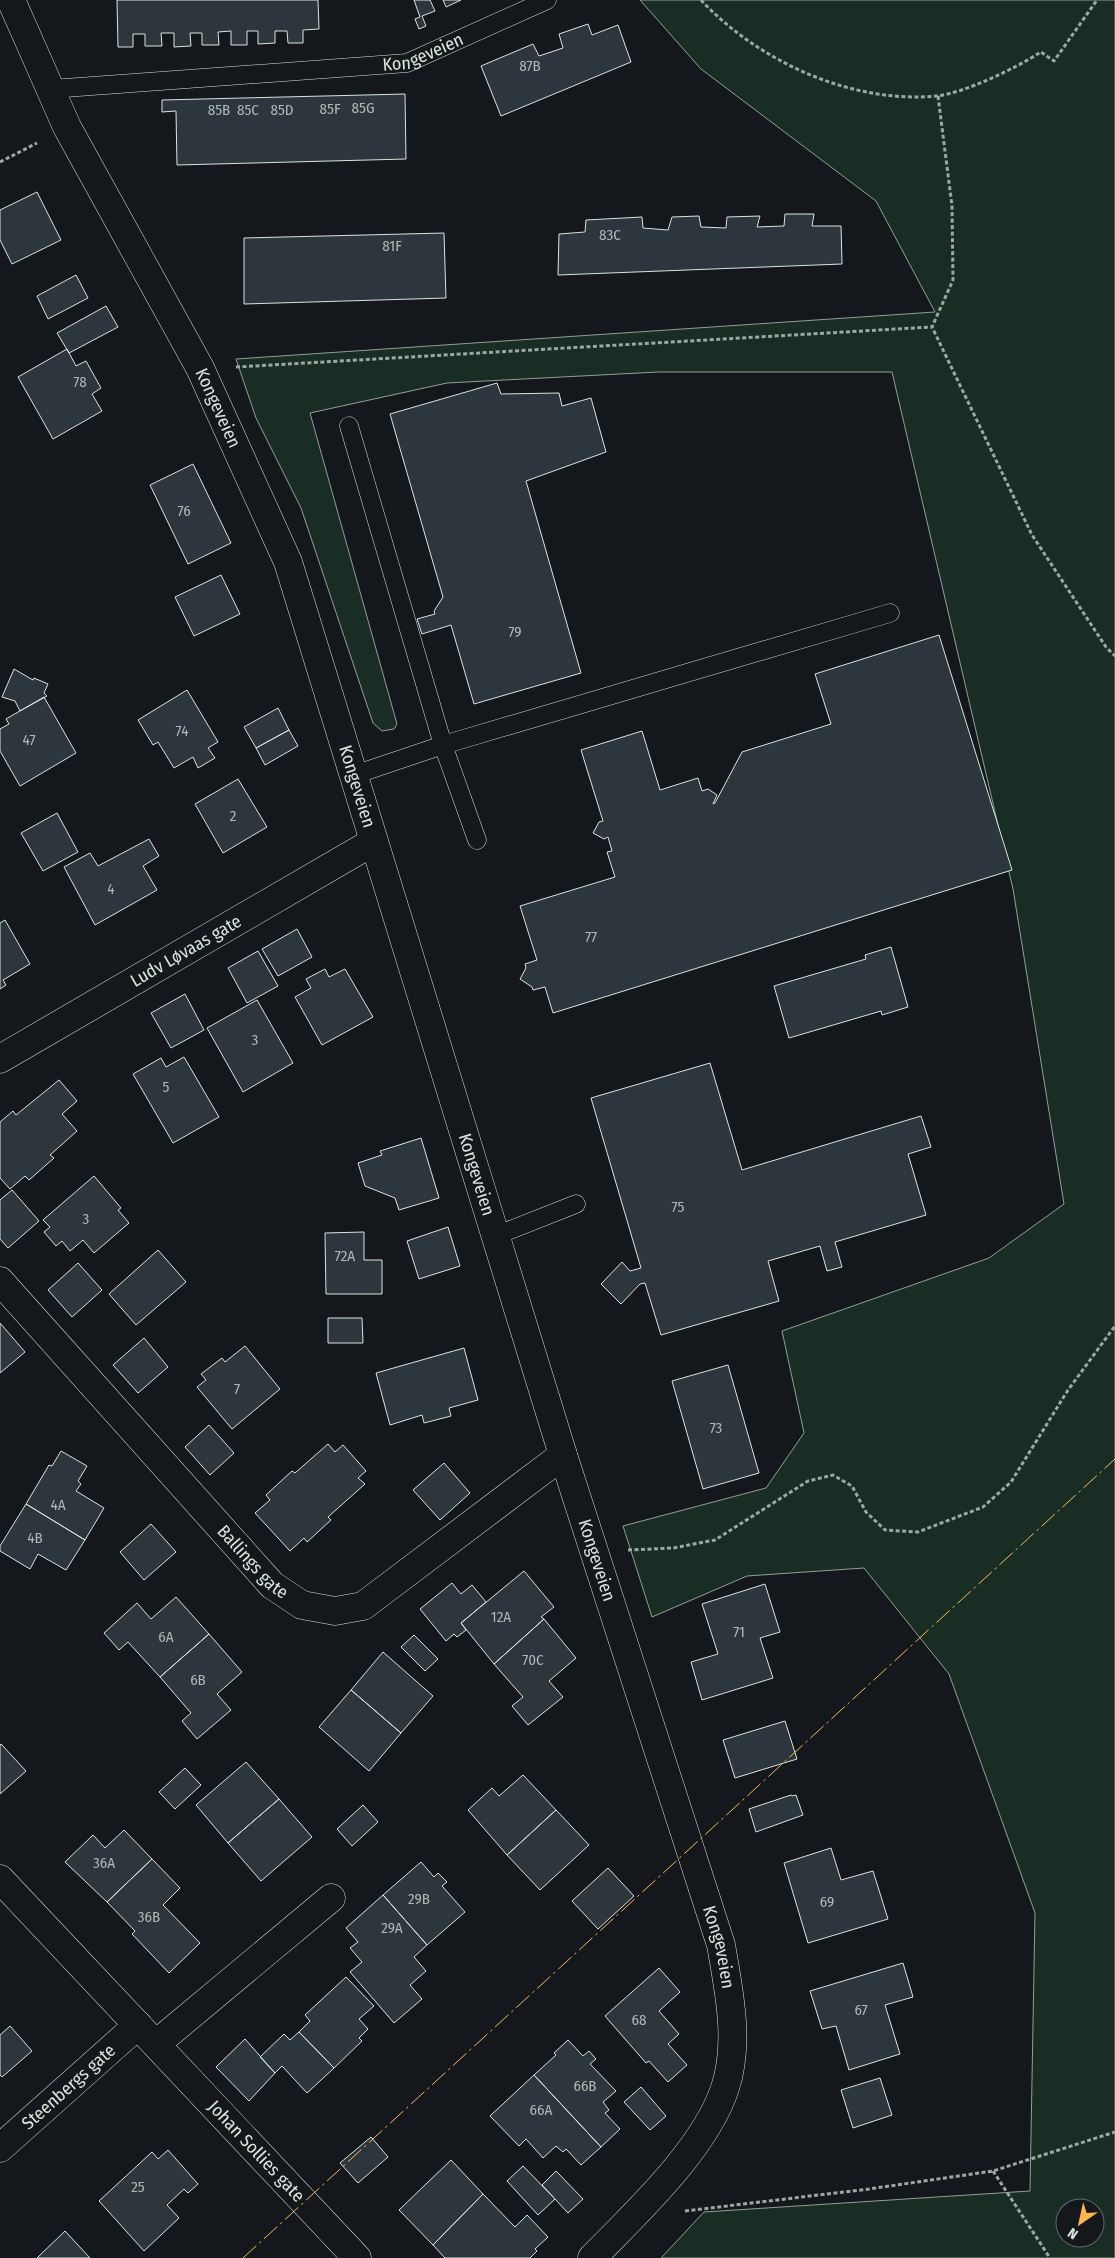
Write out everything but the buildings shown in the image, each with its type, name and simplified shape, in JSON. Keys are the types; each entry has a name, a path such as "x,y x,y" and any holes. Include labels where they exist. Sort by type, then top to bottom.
{"street":[{"name":"Kongeveien","path":"11,0 67,127 200,368 288,562 563,1455 721,1945 731,2001 732,2048 725,2088 708,2123 685,2158 592,2258"},
{"name":"Ludv Løvaas gate","path":"0,1059 373,842"},
{"name":"Ballings gate","path":"0,1281 272,1585 302,1605 335,1611 363,1606 563,1455"},
{"name":"Johan Sollies gate","path":"0,1879 357,2258"},
{"path":"147,2034 332,1898"},
{"name":"Steenbergs gate","path":"0,2148 147,2034"}],"lane":[{"name":"Kongeveien","path":"51,89 407,63 547,0"},
{"path":"349,426 443,745 477,840"},
{"path":"354,775 443,745 890,613"},
{"path":"495,1236 576,1204"}],"path":[{"path":"701,0 723,24 754,46 790,65 831,82 877,94 938,96 981,82 1041,52 1054,61 1097,0"},
{"path":"938,96 952,206 953,280 932,328 1032,535 1106,647 1115,656"},
{"path":"0,162 67,127"},
{"path":"200,368 932,328"},
{"path":"595,1556 619,1550 673,1548 714,1540 808,1481 833,1475 852,1486 866,1512 884,1530 918,1532 983,1507 1011,1482 1068,1390 1115,1326"},
{"path":"632,2217 869,2189 993,2171 1115,2132"},
{"path":"993,2171 1050,2258"}],"green space":[{"path":"640,0 1115,0 1115,2258 661,2258 704,2212 1030,2191 1035,1913 949,1674 864,1568 747,1576 652,1617 623,1526 766,1488 804,1433 782,1331 989,1258 1064,1204 1013,889 892,372 658,372 447,383 310,413 397,724 394,729 382,731 373,723 301,508 256,418 236,359 935,312 876,201 701,69"}],"power":[{"path":"243,2258 1115,1459"}]}
